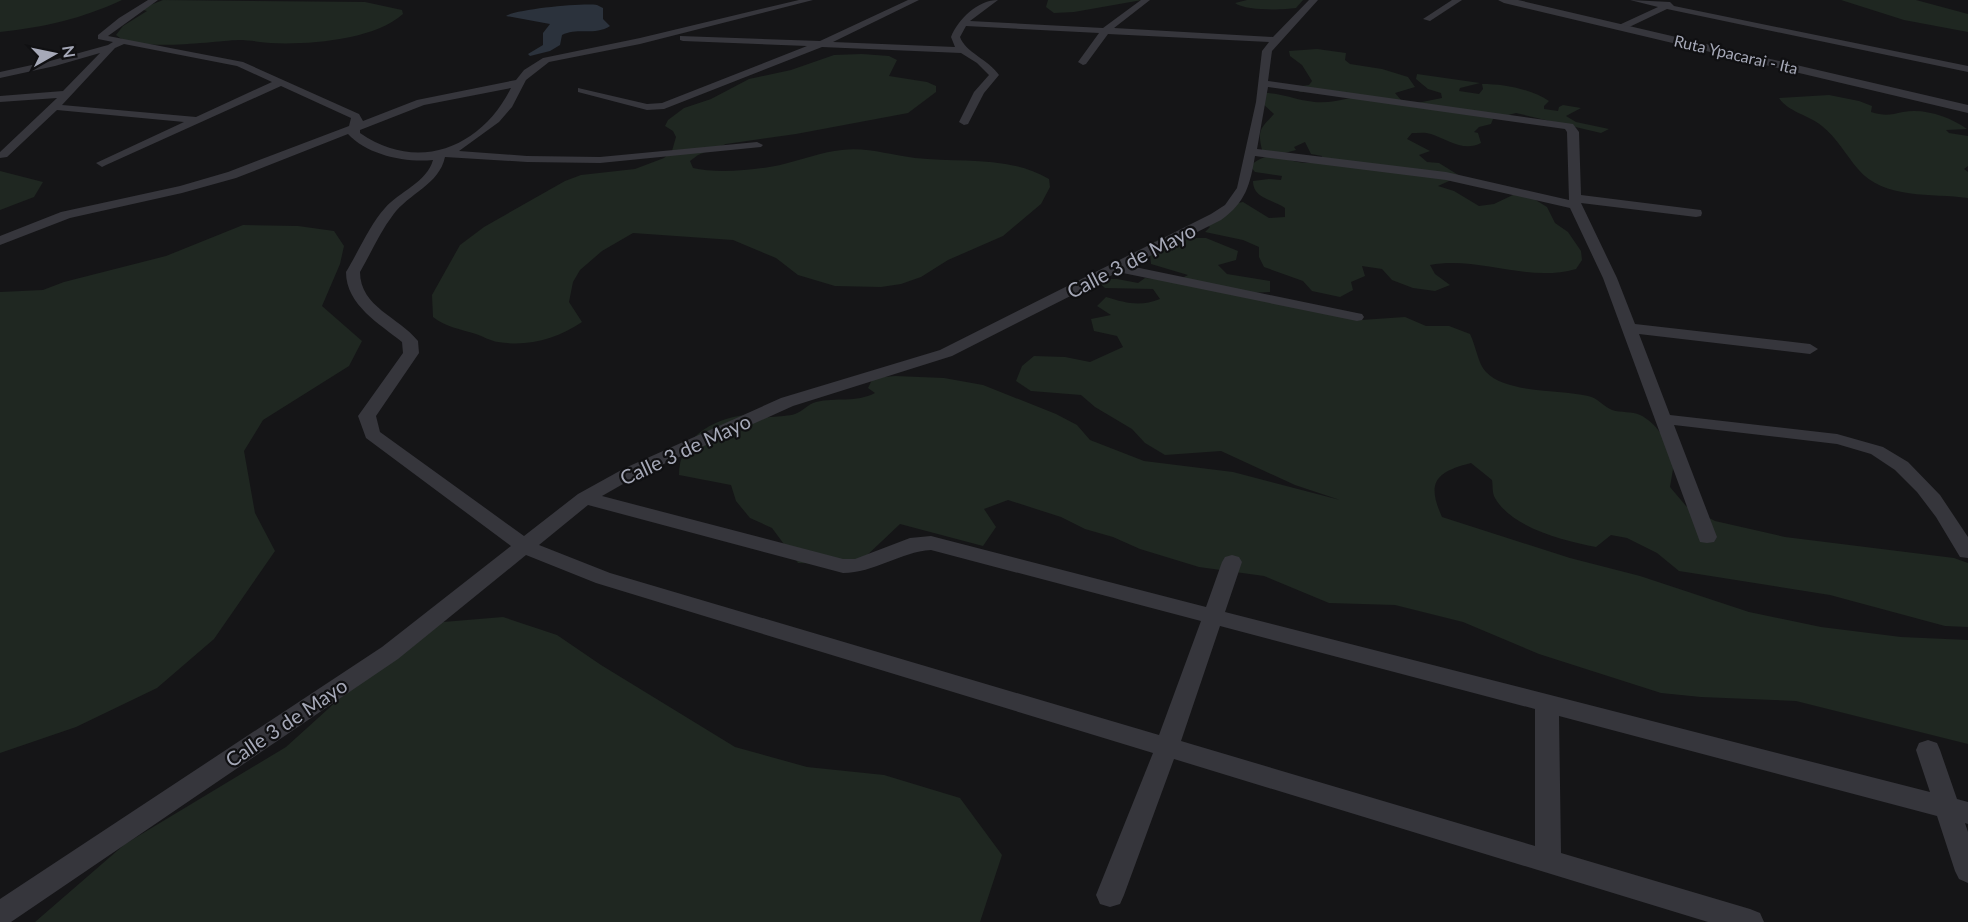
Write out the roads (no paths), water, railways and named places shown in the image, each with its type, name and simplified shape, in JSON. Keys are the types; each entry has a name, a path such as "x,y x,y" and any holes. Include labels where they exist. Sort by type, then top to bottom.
{"street":[{"path":"154,0 102,37 116,44 229,61 355,116 358,119 354,127 354,134 377,147 418,156 442,154 600,160 757,145"},
{"path":"0,241 66,215 182,189 232,175 421,102 502,87 517,82 536,65 546,60 660,37 809,0"},
{"path":"582,90 647,107 664,106 823,43 915,0"},
{"path":"960,50 956,39 964,23 994,0"},
{"path":"1083,62 1106,30 1146,0"},
{"name":"Calle 3 de Mayo","path":"0,914 390,652 585,498 631,472 787,402 946,353 1229,208 1243,188 1267,51 1314,0"},
{"path":"1427,19 1458,0"},
{"name":"Ruta Ypacarai - Ita","path":"1504,0 1968,110"},
{"path":"1634,0 1968,69"},
{"path":"1622,27 1683,0"},
{"path":"964,23 1275,40"},
{"path":"660,37 960,50 989,68 994,75 979,92 964,122"},
{"path":"0,75 52,64 116,44"},
{"path":"3,155 116,44"},
{"path":"517,82 507,107 497,118 442,154 437,167 419,187 389,212 353,273 353,280 362,301 410,341 411,353 367,416 372,434 525,547 603,578 1750,922"},
{"path":"102,163 279,83"},
{"path":"1262,83 1569,126 1573,132 1575,202 1610,278 1707,537"},
{"path":"0,99 67,94"},
{"path":"54,107 196,120"},
{"path":"1249,152 1475,181 1575,202 1696,213"},
{"path":"1116,267 1357,317"},
{"path":"1629,328 1810,349"},
{"path":"1663,419 1827,438 1872,449 1888,456 1918,481 1952,526 1967,552"},
{"path":"585,498 843,566 857,566 910,545 931,543 1957,810"},
{"path":"1110,895 1167,747 1232,562"},
{"path":"1547,704 1548,861"},
{"path":"1928,750 1957,810 1968,872"}]}
